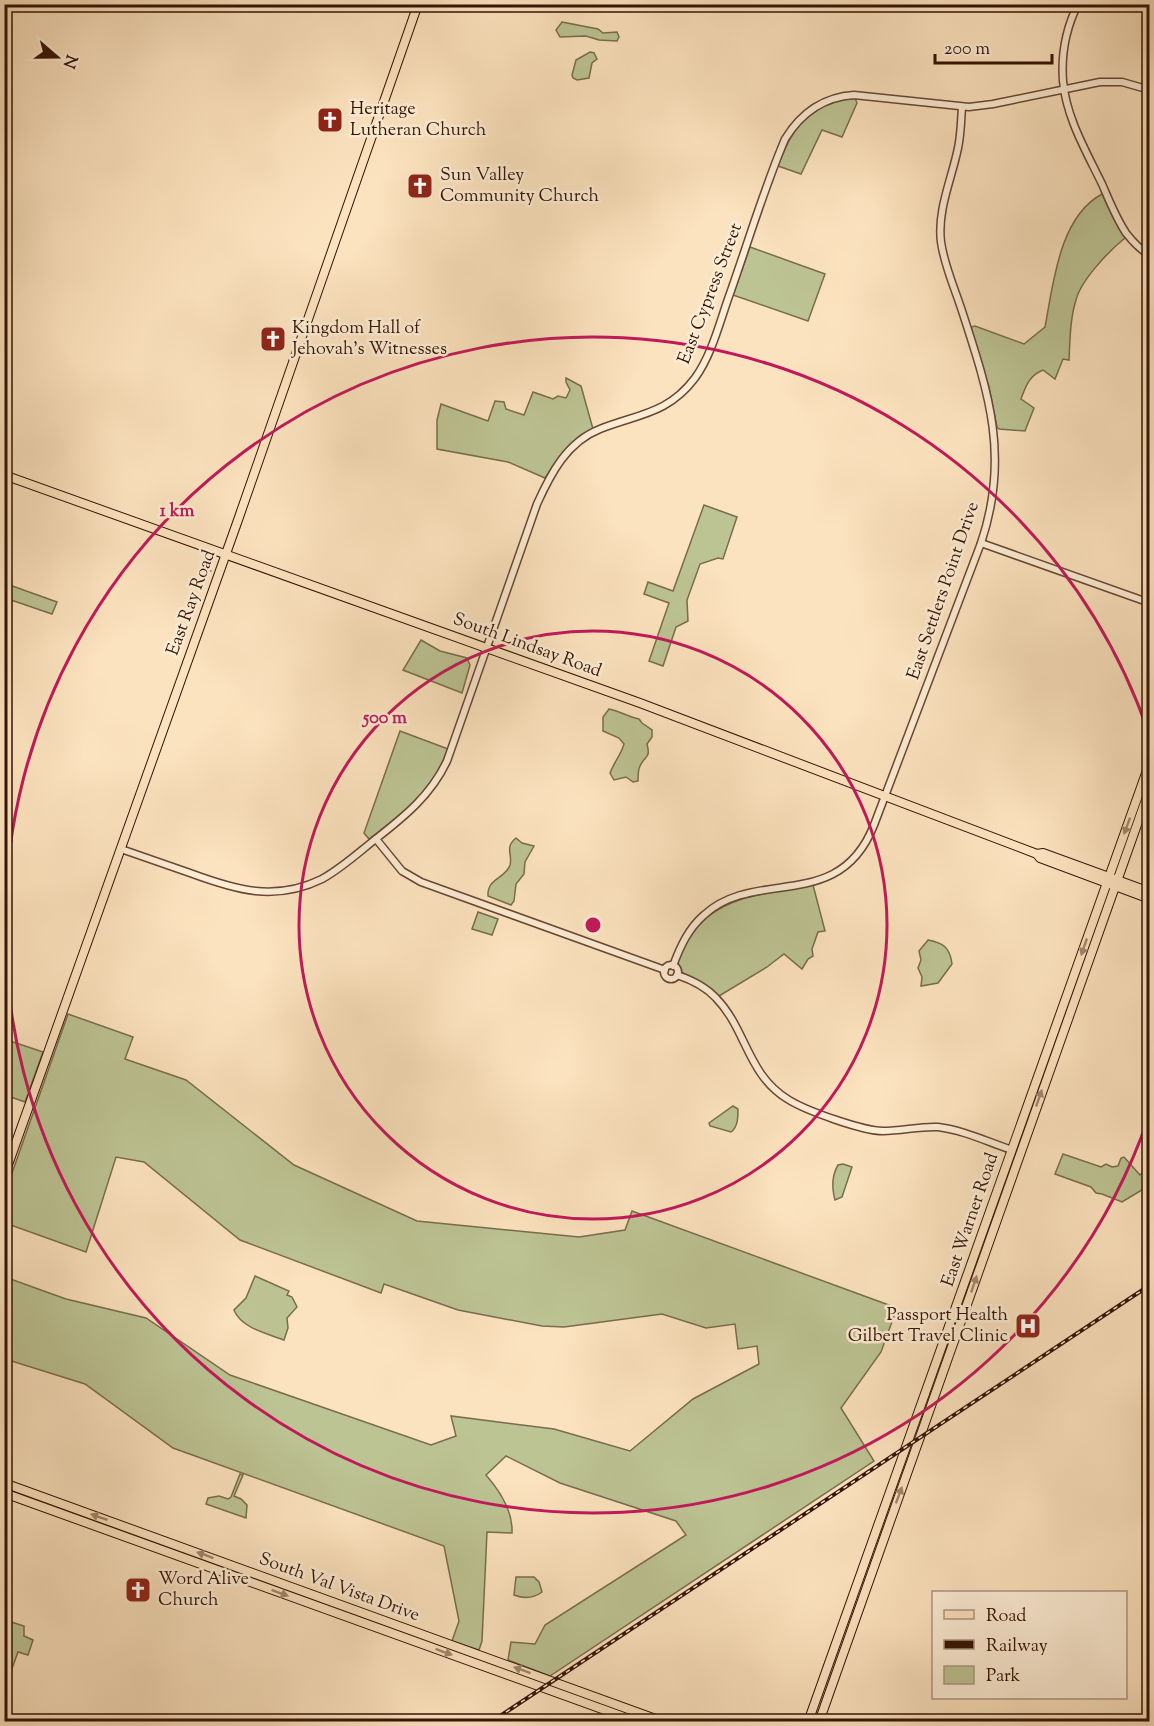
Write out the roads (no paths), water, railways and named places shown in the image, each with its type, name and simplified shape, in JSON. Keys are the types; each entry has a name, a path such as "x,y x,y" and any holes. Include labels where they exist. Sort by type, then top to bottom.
{"main road":[{"name":"East Ray Road","path":"4,1176 226,554 418,4"},
{"name":"South Lindsay Road","path":"4,476 488,648 885,796 1037,854 1040,858 1107,880 1149,899"},
{"name":"East Warner Road","path":"808,1722 859,1581 875,1548 1071,994 1107,880 1149,766"},
{"name":"East Warner Road","path":"819,1722 875,1548 1012,1150 1071,994 1116,884 1149,788"},
{"name":"South Lindsay Road","path":"1116,884 1149,892"},
{"name":"South Val Vista Drive","path":"4,1483 664,1722"},
{"name":"South Val Vista Drive","path":"4,1493 638,1722"},
{"path":"855,1616 852,1611 859,1581"},
{"path":"827,1668 836,1671"},
{"path":"574,1699 577,1690"}],"street":[{"path":"1078,4 1071,19 1065,43 1064,89 1076,131 1122,225 1133,242 1149,255"},
{"name":"East Cypress Street","path":"121,849 230,887 267,892 292,889 321,879 338,868 415,807 439,777 447,762 537,504 561,459 572,448 598,430 666,406 686,389 705,362 785,139 796,123 818,105 845,95 864,95 962,107 984,106 1100,82 1116,81 1149,90"},
{"name":"East Settlers Point Drive","path":"673,966 687,935 704,915 717,906 740,896 813,882 844,866 859,851 867,839 885,796 981,543 995,481 996,446 993,422 984,380 945,262 940,235 945,196 959,145 962,107"},
{"path":"981,543 1149,603"},
{"path":"376,839 402,871 421,882 665,970"},
{"path":"665,970 673,966 678,970 678,975"},
{"path":"665,970 665,975 670,979 678,975 699,984 715,996 727,1011 758,1071 772,1088 792,1102 867,1129 888,1131 928,1127 945,1128 1012,1150"}],"waterway":[{"path":"207,569 211,571"}],"railway":[{"path":"491,1722 1150,1285"}],"place":[{"name":"Heritage Lutheran Church","path":"330,120"},
{"name":"Sun Valley Community Church","path":"420,186"},
{"name":"Kingdom Hall of Jehovah's Witnesses","path":"273,339"},
{"name":"Passport Health Gilbert Travel Clinic","path":"1028,1326"},
{"name":"Word Alive Church","path":"138,1590"}]}
